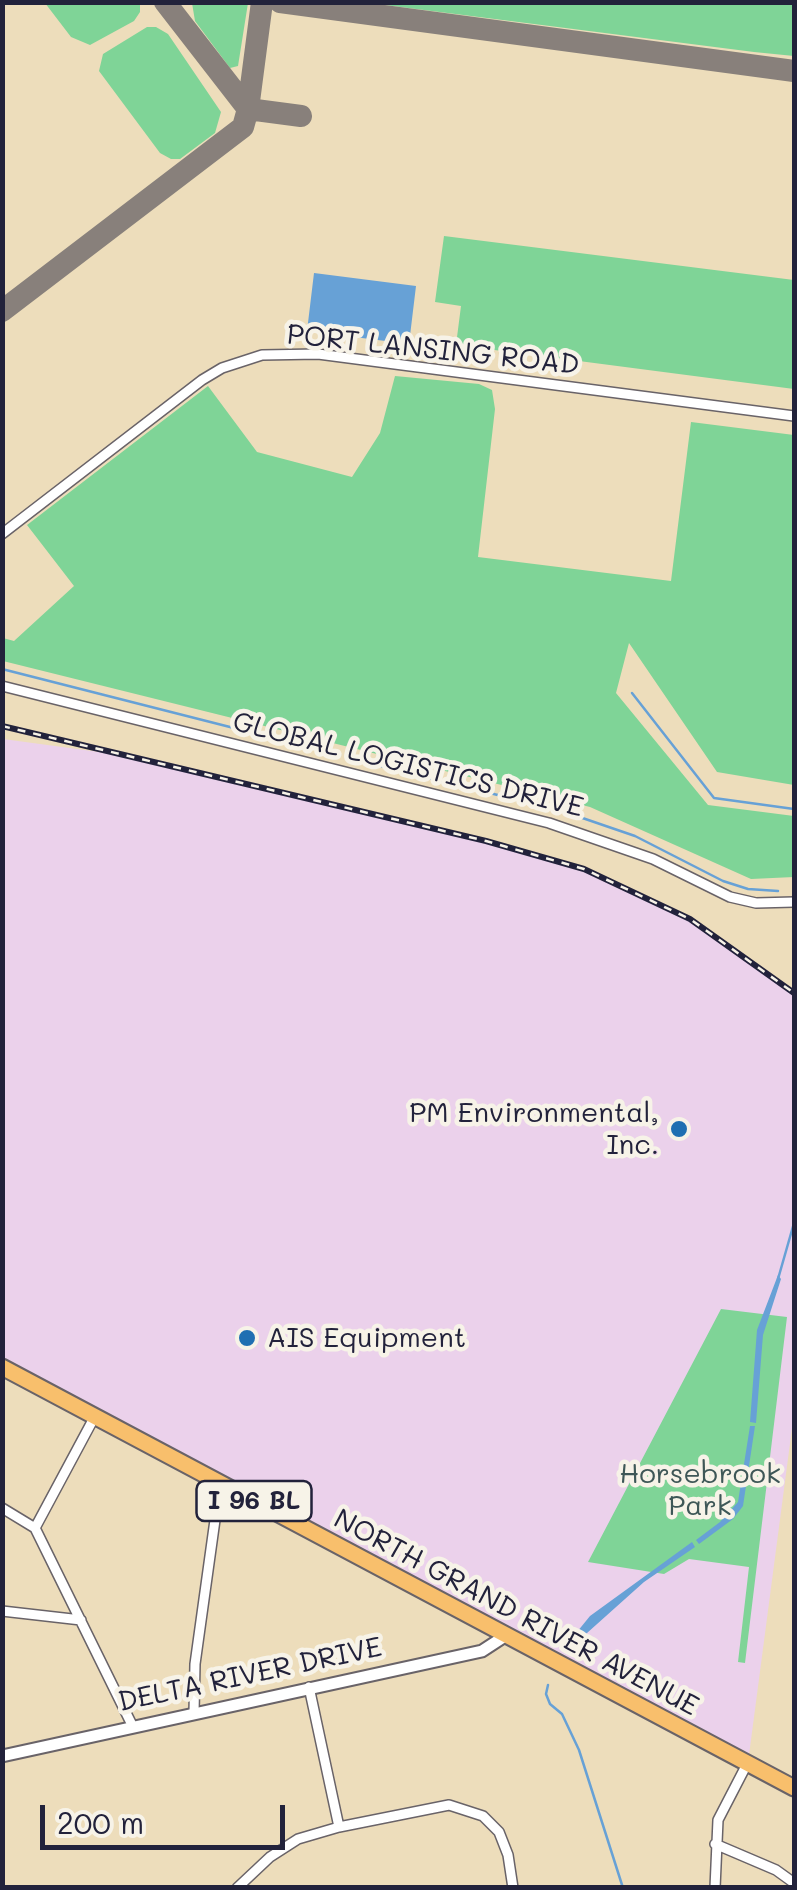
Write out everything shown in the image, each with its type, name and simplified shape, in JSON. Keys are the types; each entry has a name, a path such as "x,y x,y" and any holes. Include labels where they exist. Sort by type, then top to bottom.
{"main road":[{"name":"NORTH GRAND RIVER AVENUE","path":"2,1367 794,1788"}],"street":[{"name":"PORT LANSING ROAD","path":"2,534 202,380 222,368 262,356 318,354 794,416"},
{"name":"GLOBAL LOGISTICS DRIVE","path":"2,686 549,822 652,859 730,898 756,903 794,902"},
{"path":"34,1528 95,1416"},
{"path":"194,1713 195,1664 220,1484"},
{"path":"2,1508 34,1528 133,1726"},
{"path":"2,1611 81,1620"},
{"name":"DELTA RIVER DRIVE","path":"2,1756 482,1650 504,1636"},
{"path":"309,1688 339,1827"},
{"path":"715,1888 715,1844 722,1811 747,1764"},
{"path":"237,1888 298,1839 435,1806 471,1810 499,1832 508,1854 513,1888"},
{"path":"715,1844 776,1870 794,1883"}],"shaded area":[{"path":"3,739 129,756 486,841 584,869 690,919 794,995 794,1413 749,1755 3,1364"}],"green space":[{"path":"45,3 140,3 140,12 134,21 90,45 71,37"},
{"path":"192,3 248,3 238,66 230,68 195,21"},
{"path":"369,3 794,3 794,56 754,52"},
{"path":"147,27 168,34 221,112 215,133 180,159 160,153 99,71 103,54"},
{"path":"444,236 794,280 794,389 456,345 461,306 435,302"},
{"path":"395,376 479,384 492,390 495,409 478,557 671,581 691,422 794,435 794,785 717,772 629,643 616,693 708,805 794,816 794,877 751,879 590,807 3,661 3,638 14,641 74,586 27,525 208,386 257,452 352,477 380,433"},
{"name":"Horsebrook Park","path":"721,1309 787,1317 745,1663 738,1662 749,1567 689,1559 664,1574 588,1562"}],"water":[{"path":"314,273 416,286 409,344 307,331"},
{"path":"778,1275 781,1279 763,1335 756,1423 750,1422 757,1330"},
{"path":"750,1426 755,1426 743,1506 733,1519 699,1544 696,1540 738,1502"},
{"path":"692,1542 695,1547 644,1582 568,1650 564,1648 590,1616"}],"waterway":[{"path":"2,669 340,755"},
{"path":"632,693 714,798 794,809"},
{"path":"361,761 562,811 635,836 723,881 748,889 778,891"},
{"path":"778,1279 794,1223"},
{"path":"548,1685 550,1704 562,1714 579,1750 623,1888"}],"taxiway":[{"path":"2,311 243,127 248,109 165,2"},
{"path":"262,2 248,109 301,116"},
{"path":"280,2 794,71"}],"railway":[{"path":"2,726 486,841 584,869 690,919 794,993"}],"place":[{"name":"PM Environmental, Inc.","path":"679,1129"},
{"name":"AIS Equipment","path":"247,1338"}]}
